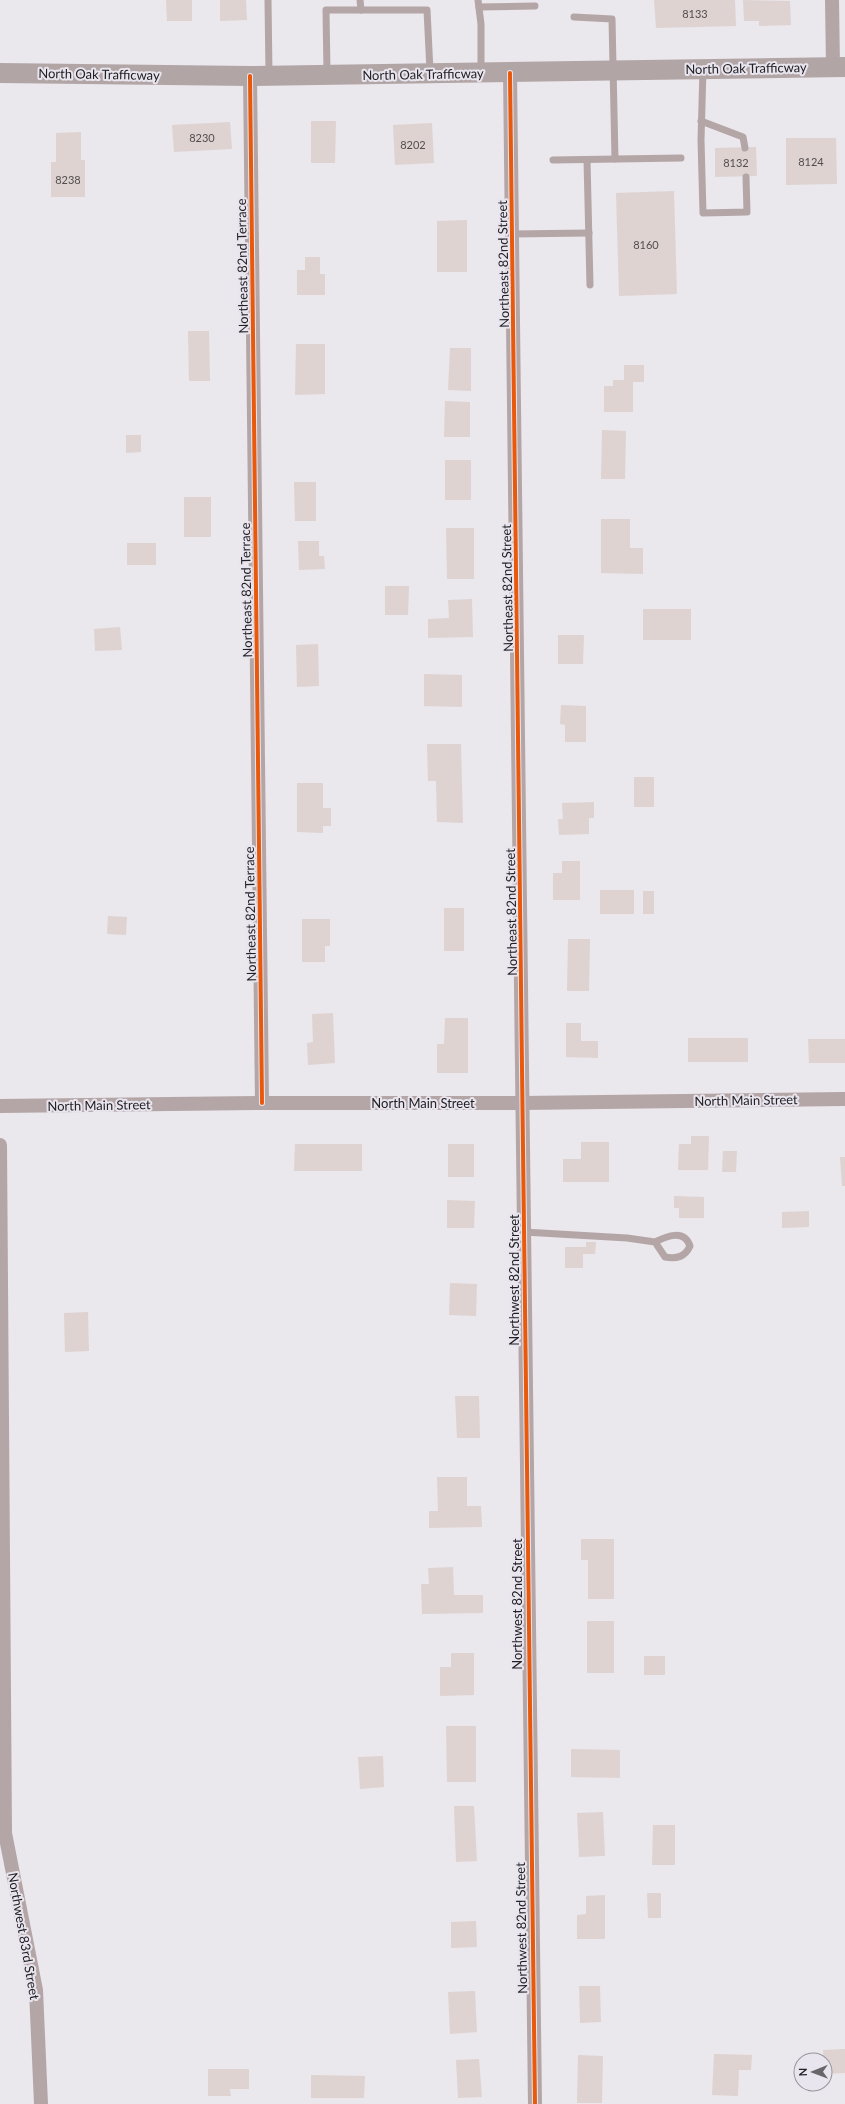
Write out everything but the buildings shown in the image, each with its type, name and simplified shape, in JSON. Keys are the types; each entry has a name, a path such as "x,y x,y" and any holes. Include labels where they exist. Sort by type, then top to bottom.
{"main road":[{"name":"North Oak Trafficway","path":"0,72 260,76 839,67"}],"street":[{"path":"832,0 839,67"},
{"name":"Northeast 82nd Street","path":"510,73 523,1103"},
{"name":"Northeast 82nd Terrace","path":"260,76 262,1102"},
{"name":"North Main Street","path":"0,1106 262,1102 523,1103 845,1099"},
{"name":"Northwest 82nd Street","path":"523,1103 528,1731 535,2104"},
{"name":"Northwest 83rd Street","path":"0,1145 5,1834 36,1990 41,2104"}],"lane":[{"path":"260,76 268,0"},
{"path":"360,0 361,10"},
{"path":"480,73 481,24 479,4 534,6"},
{"path":"326,75 326,10 427,10 430,74"},
{"path":"574,17 612,19 615,159"},
{"path":"703,69 703,213 747,212 746,176"},
{"path":"702,121 744,136 745,148"},
{"path":"553,160 681,158"},
{"path":"587,160 590,285"},
{"path":"512,234 589,233"},
{"path":"524,1232 627,1238 655,1242 672,1235 681,1235 688,1240 690,1246 682,1257 672,1258 665,1257 655,1242"}],"cycle path":[{"path":"510,73 517,581 527,1596 535,2104"},
{"path":"250,76 262,1103"}]}
